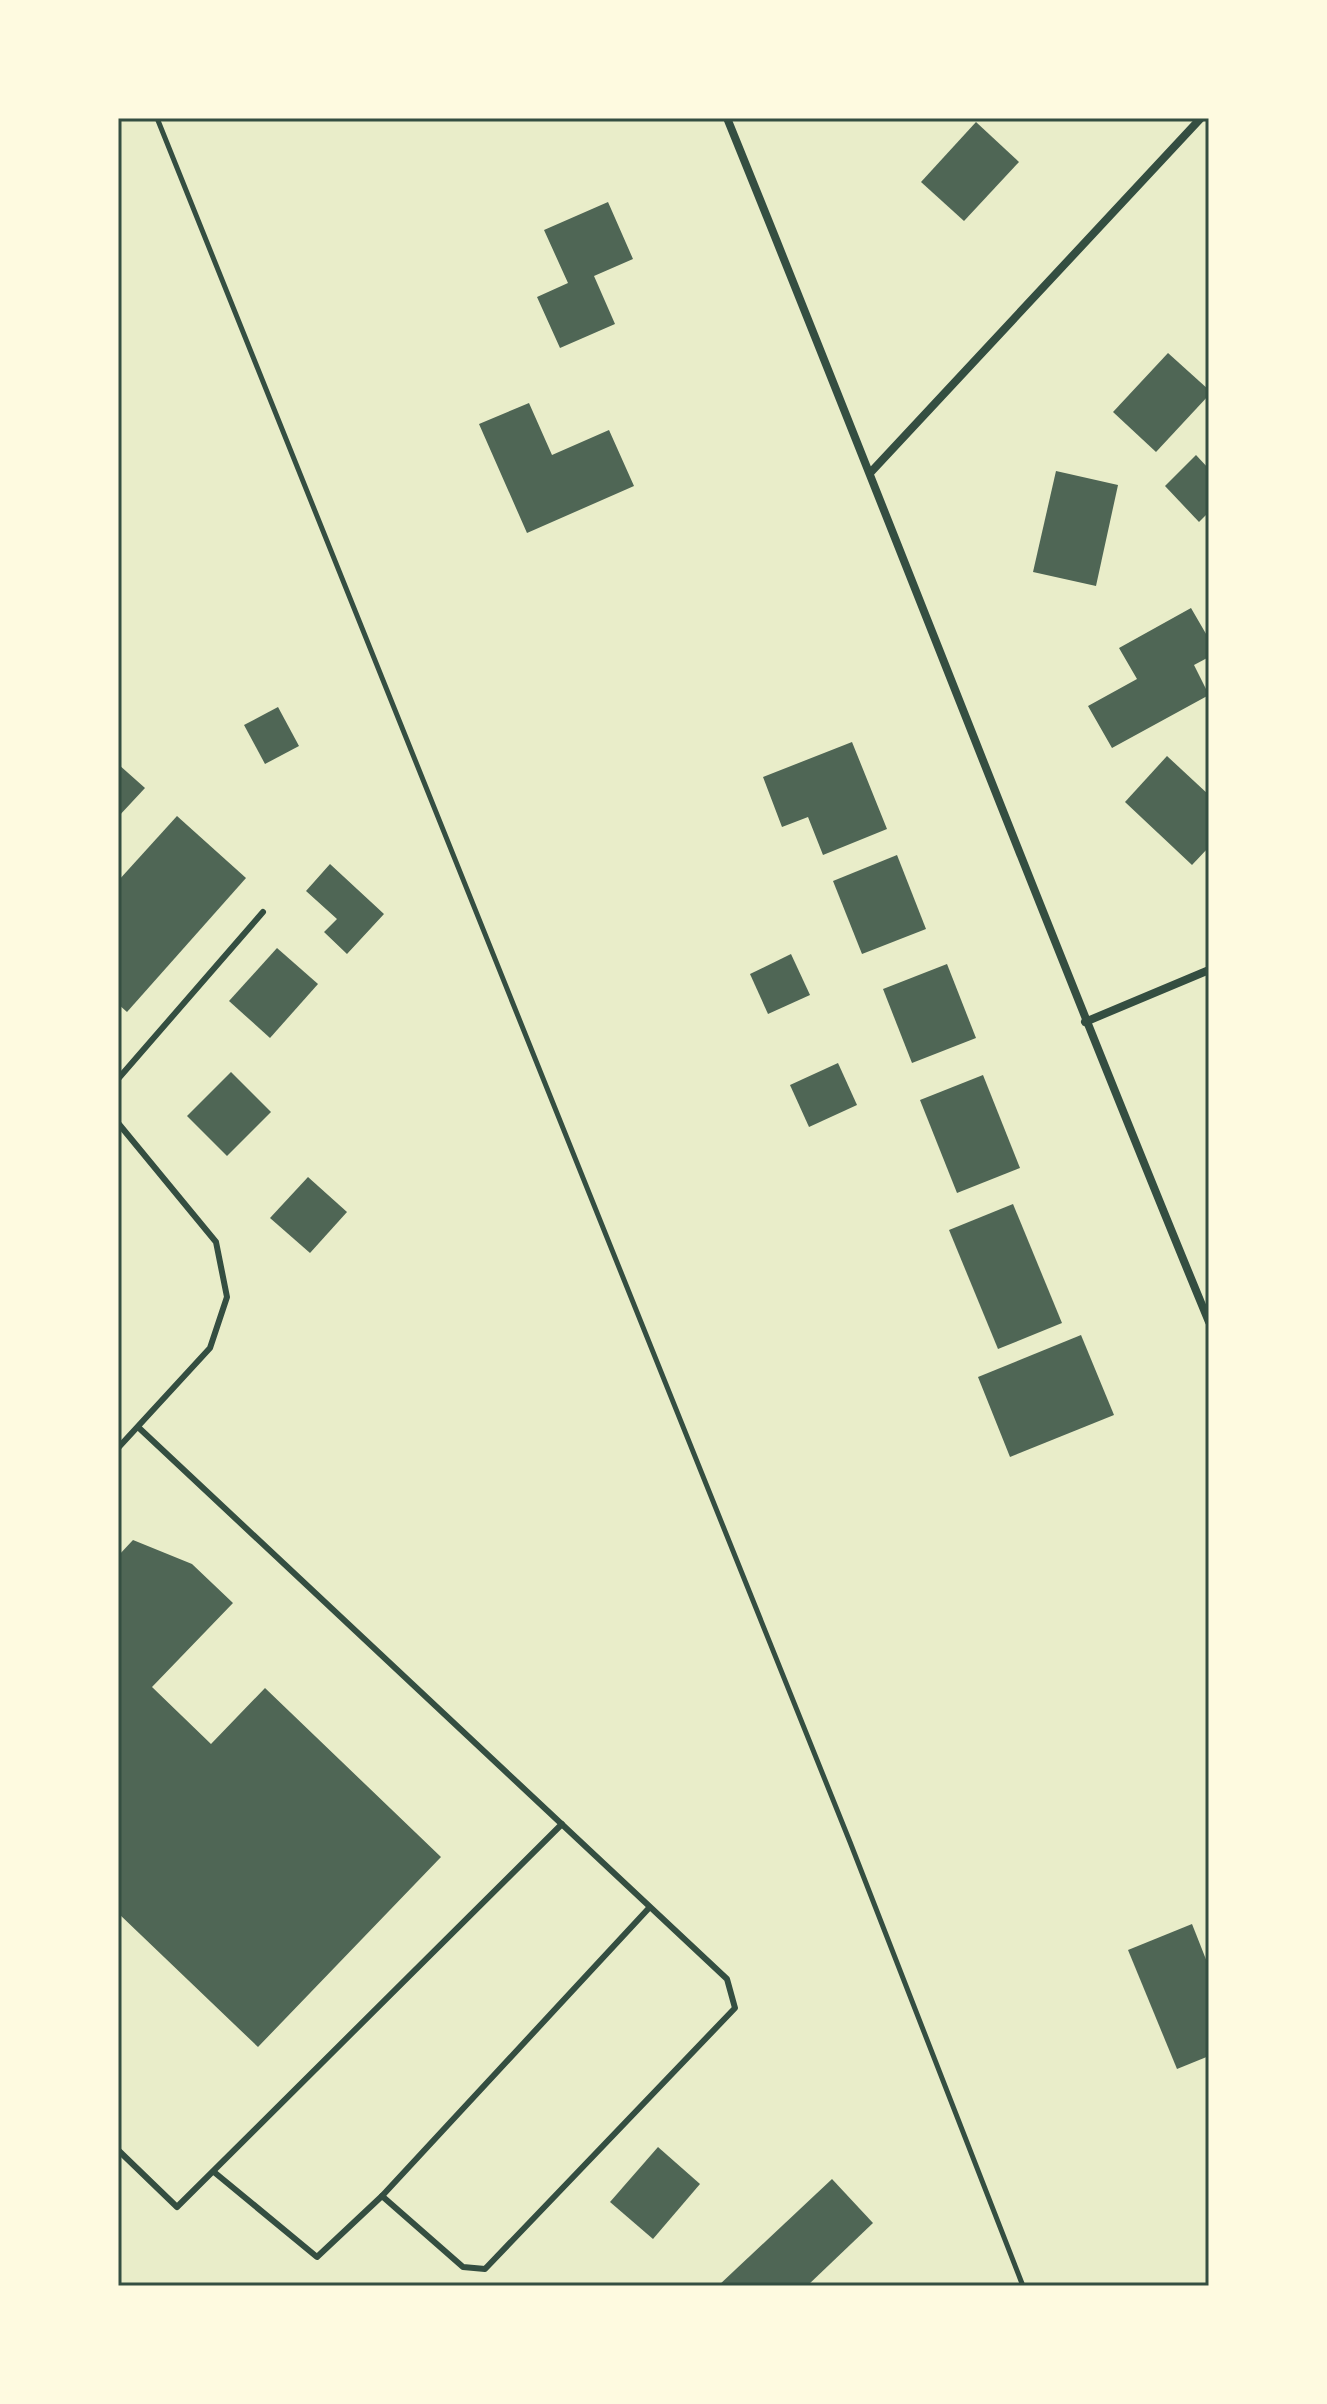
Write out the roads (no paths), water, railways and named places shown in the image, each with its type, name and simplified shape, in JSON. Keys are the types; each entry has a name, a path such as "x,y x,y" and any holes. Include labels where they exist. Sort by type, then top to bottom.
{"street":[{"path":"727,118 871,472 1085,1022 1209,1322"},
{"path":"871,472 1201,118"},
{"path":"1085,1022 1209,970"}],"lane":[{"path":"118,1079 263,912"},
{"path":"118,1123 216,1242 227,1297 210,1348 118,1448"},
{"path":"138,1427 727,1979 735,2008 485,2269 463,2267 382,2196"},
{"path":"118,2150 177,2207 562,1824"},
{"path":"214,2172 317,2257 382,2196 649,1908"}]}
